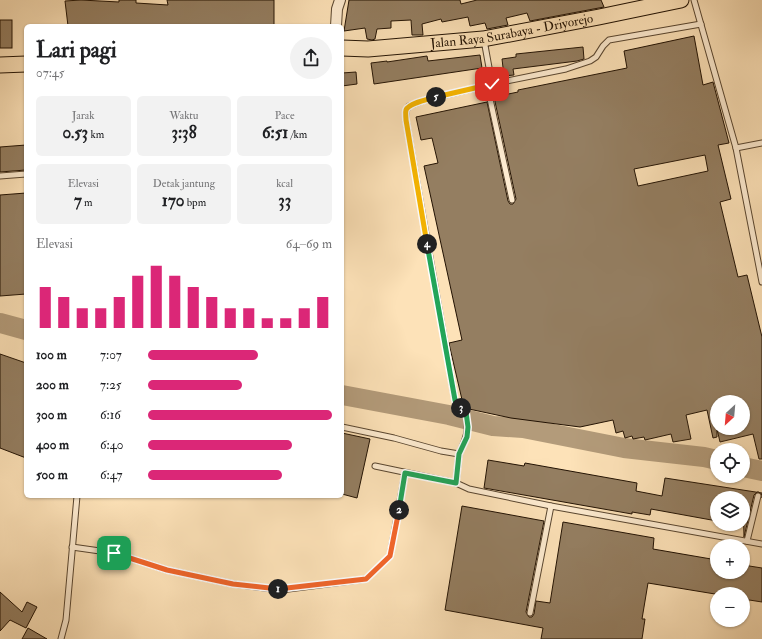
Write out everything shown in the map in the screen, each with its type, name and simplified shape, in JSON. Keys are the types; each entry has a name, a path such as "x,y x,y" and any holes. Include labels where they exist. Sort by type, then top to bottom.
{"main road":[{"name":"Jalan Raya Surabaya - Driyorejo","path":"344,48 368,48 483,39 680,0"},
{"path":"0,65 24,64"}],"street":[{"path":"336,24 339,0"}],"lane":[{"path":"694,0 736,148 762,282"},
{"path":"456,483 459,454 467,437 468,427 466,412 457,406 455,400 407,128 406,111 409,106 425,100 489,84 566,69 590,61 596,57 609,40 701,24"},
{"path":"483,39 489,84 512,200"},
{"path":"736,148 762,143"},
{"path":"0,176 24,174"},
{"path":"344,427 394,438 441,452 459,454"},
{"path":"375,466 456,483 469,489 551,506 731,539"},
{"path":"72,547 114,553 167,570 233,584 281,590 366,579 390,556 405,473"},
{"path":"748,539 758,496"},
{"path":"62,639 66,620 77,498"},
{"path":"530,613 551,506"},
{"path":"750,542 762,544"}],"building":[{"path":"81,0 119,2 119,0 136,0 136,3 168,5 167,0 274,0 274,24 68,24 65,1"},
{"path":"349,0 460,0 461,4 477,0 601,0 604,7 530,21 527,13 506,18 508,25 487,29 485,23 470,26 468,17 442,22 441,19 422,24 423,35 412,35 411,20 391,21 391,28 377,29 375,39 372,40 367,39 365,28 344,31"},
{"path":"0,20 12,20 12,48 0,48"},
{"path":"694,36 703,85 713,82 729,143 718,145 731,199 720,202 738,277 747,275 762,337 762,459 759,459 753,434 750,435 750,395 710,395 710,424 707,410 686,415 691,439 673,442 671,434 645,440 644,437 633,439 632,436 625,438 623,431 616,433 613,420 580,427 511,418 469,409 463,404 449,343 462,340 424,166 438,163 432,138 421,140 416,117 487,102 508,201 510,204 513,204 516,199 494,97 518,92 518,90 627,68 624,51","holes":["705,155 708,171 638,186 634,169"]},
{"path":"583,47 584,59 513,69 514,75 504,76 502,59 516,57 516,54"},
{"path":"480,55 482,68 374,84 371,63 427,56 428,61"},
{"path":"356,72 357,84 344,86 344,73"},
{"path":"24,145 24,170 0,172 0,147"},
{"path":"24,193 24,294 0,296 0,195"},
{"path":"0,354 24,362 24,457 0,448"},
{"path":"344,433 370,439 357,498 344,495"},
{"path":"712,435 717,435 717,437 713,438"},
{"path":"718,435 749,435 720,442"},
{"path":"488,460 524,466 525,463 637,483 636,491 662,496 665,478 757,492 754,495 750,512 750,491 710,491 710,520 651,509 650,515 632,512 632,514 484,488"},
{"path":"462,506 544,521 526,612 529,617 532,617 534,614 536,601 550,603 563,522 654,538 653,549 710,559 710,579 750,579 750,566 762,568 762,602 750,600 750,587 710,587 710,593 648,583 642,619 645,619 642,639 541,639 543,628 445,610"},
{"path":"0,592 22,612 27,602 37,607 26,628 10,620 0,631"},
{"path":"28,628 47,639 22,639"}],"waterway":[{"path":"0,323 24,329"},
{"path":"344,395 449,415 493,426 523,428 624,448 710,458"},
{"path":"750,468 762,471"}],"route":[{"path":"114,553 167,570 233,584 281,590 366,579 390,556 405,473 456,483 459,454 467,437 468,427 466,411 458,407 455,400 406,120 406,111 409,106 425,100 492,84"}]}
